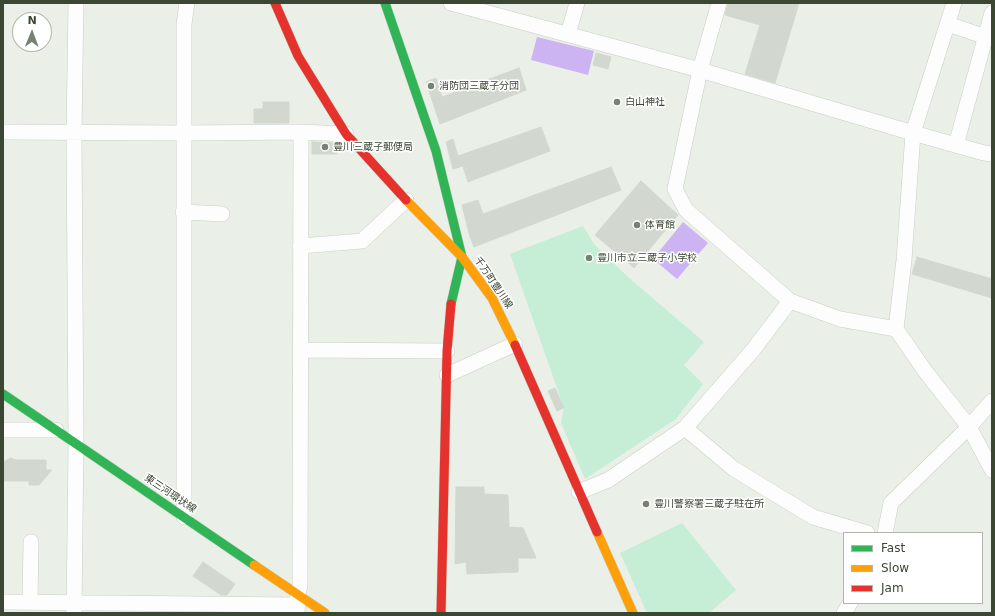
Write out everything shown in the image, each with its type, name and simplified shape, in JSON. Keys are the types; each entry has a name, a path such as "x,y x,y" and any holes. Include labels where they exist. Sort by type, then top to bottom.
{"main road":[{"name":"千万町豊川線","path":"275,3 298,56 346,134 406,200 462,257 492,298 515,344 633,613"},
{"path":"385,3 436,151 462,257 452,298 447,351 440,613"},
{"name":"東三河環状線","path":"3,394 184,517 297,604 325,613"}],"street":[{"path":"74,608 76,443 74,132 76,3"},
{"path":"184,517 184,24 187,3"},
{"path":"451,3 700,70 913,134 992,154"},
{"path":"568,34 577,3"},
{"path":"719,3 700,70 675,189 686,210 790,301 840,319 896,329"},
{"path":"954,3 913,134 904,260 896,329 925,371 969,427 992,470"},
{"path":"956,145 992,13"},
{"path":"948,24 986,37"},
{"path":"3,132 301,132 346,134"},
{"path":"3,602 30,602 74,608 297,604 300,585 301,132"},
{"path":"300,246 362,241 406,200"},
{"path":"183,212 222,214"},
{"path":"579,492 608,480 685,428 753,350 790,301"},
{"path":"447,375 515,344"},
{"path":"300,350 447,351"},
{"path":"885,532 892,503 969,427 992,401"},
{"path":"685,428 734,469 813,517 865,532"},
{"path":"3,430 56,430"},
{"path":"30,602 31,542"}],"green space":[{"path":"583,226 594,244 628,277 704,342 684,365 703,384 676,419 585,479 561,423 564,408 510,254"},
{"path":"682,523 736,590 709,613 647,613 620,553"}],"shaded area":[{"path":"537,37 594,51 588,75 531,60"},
{"path":"683,222 708,243 677,279 653,259"}],"building":[{"path":"728,3 799,3 775,83 745,74 760,25 725,15"},
{"path":"596,53 611,57 608,69 593,65"},
{"path":"519,68 526,90 440,124 426,82 436,78 442,97"},
{"path":"263,102 289,102 289,123 254,123 254,109 263,109"},
{"path":"541,127 550,151 468,182 463,166 453,169 446,142 453,139 458,156"},
{"path":"312,142 337,143 337,154 312,154"},
{"path":"611,167 621,190 474,247 462,205 478,200 483,214"},
{"name":"体育館","path":"641,181 678,215 634,268 595,235"},
{"path":"917,257 992,279 992,298 912,274"},
{"path":"555,388 564,408 557,411 548,391"},
{"path":"11,458 16,460 46,460 46,470 52,470 39,485 29,485 29,481 3,481 3,462"},
{"path":"456,487 484,487 484,494 508,495 509,527 523,528 536,558 518,558 518,572 467,574 466,562 455,564"},
{"path":"203,562 235,584 227,595 221,595 193,576"}],"traffic: fast":[{"path":"385,3 436,151 462,257 451,304"},
{"path":"3,394 254,565"}],"traffic: slow":[{"path":"406,200 462,257 492,298 515,345"},
{"path":"597,532 633,613"},
{"path":"254,565 325,613"}],"traffic: jam":[{"path":"275,3 298,56 346,134 406,200"},
{"path":"441,613 447,351 451,304"},
{"path":"515,345 597,532"}],"place":[{"name":"消防団三蔵子分団","path":"431,86"},
{"name":"白山神社","path":"617,102"},
{"name":"豊川三蔵子郵便局","path":"325,147"},
{"name":"体育館","path":"637,225"},
{"name":"豊川市立三蔵子小学校","path":"589,258"},
{"name":"豊川警察署三蔵子駐在所","path":"646,504"}]}
